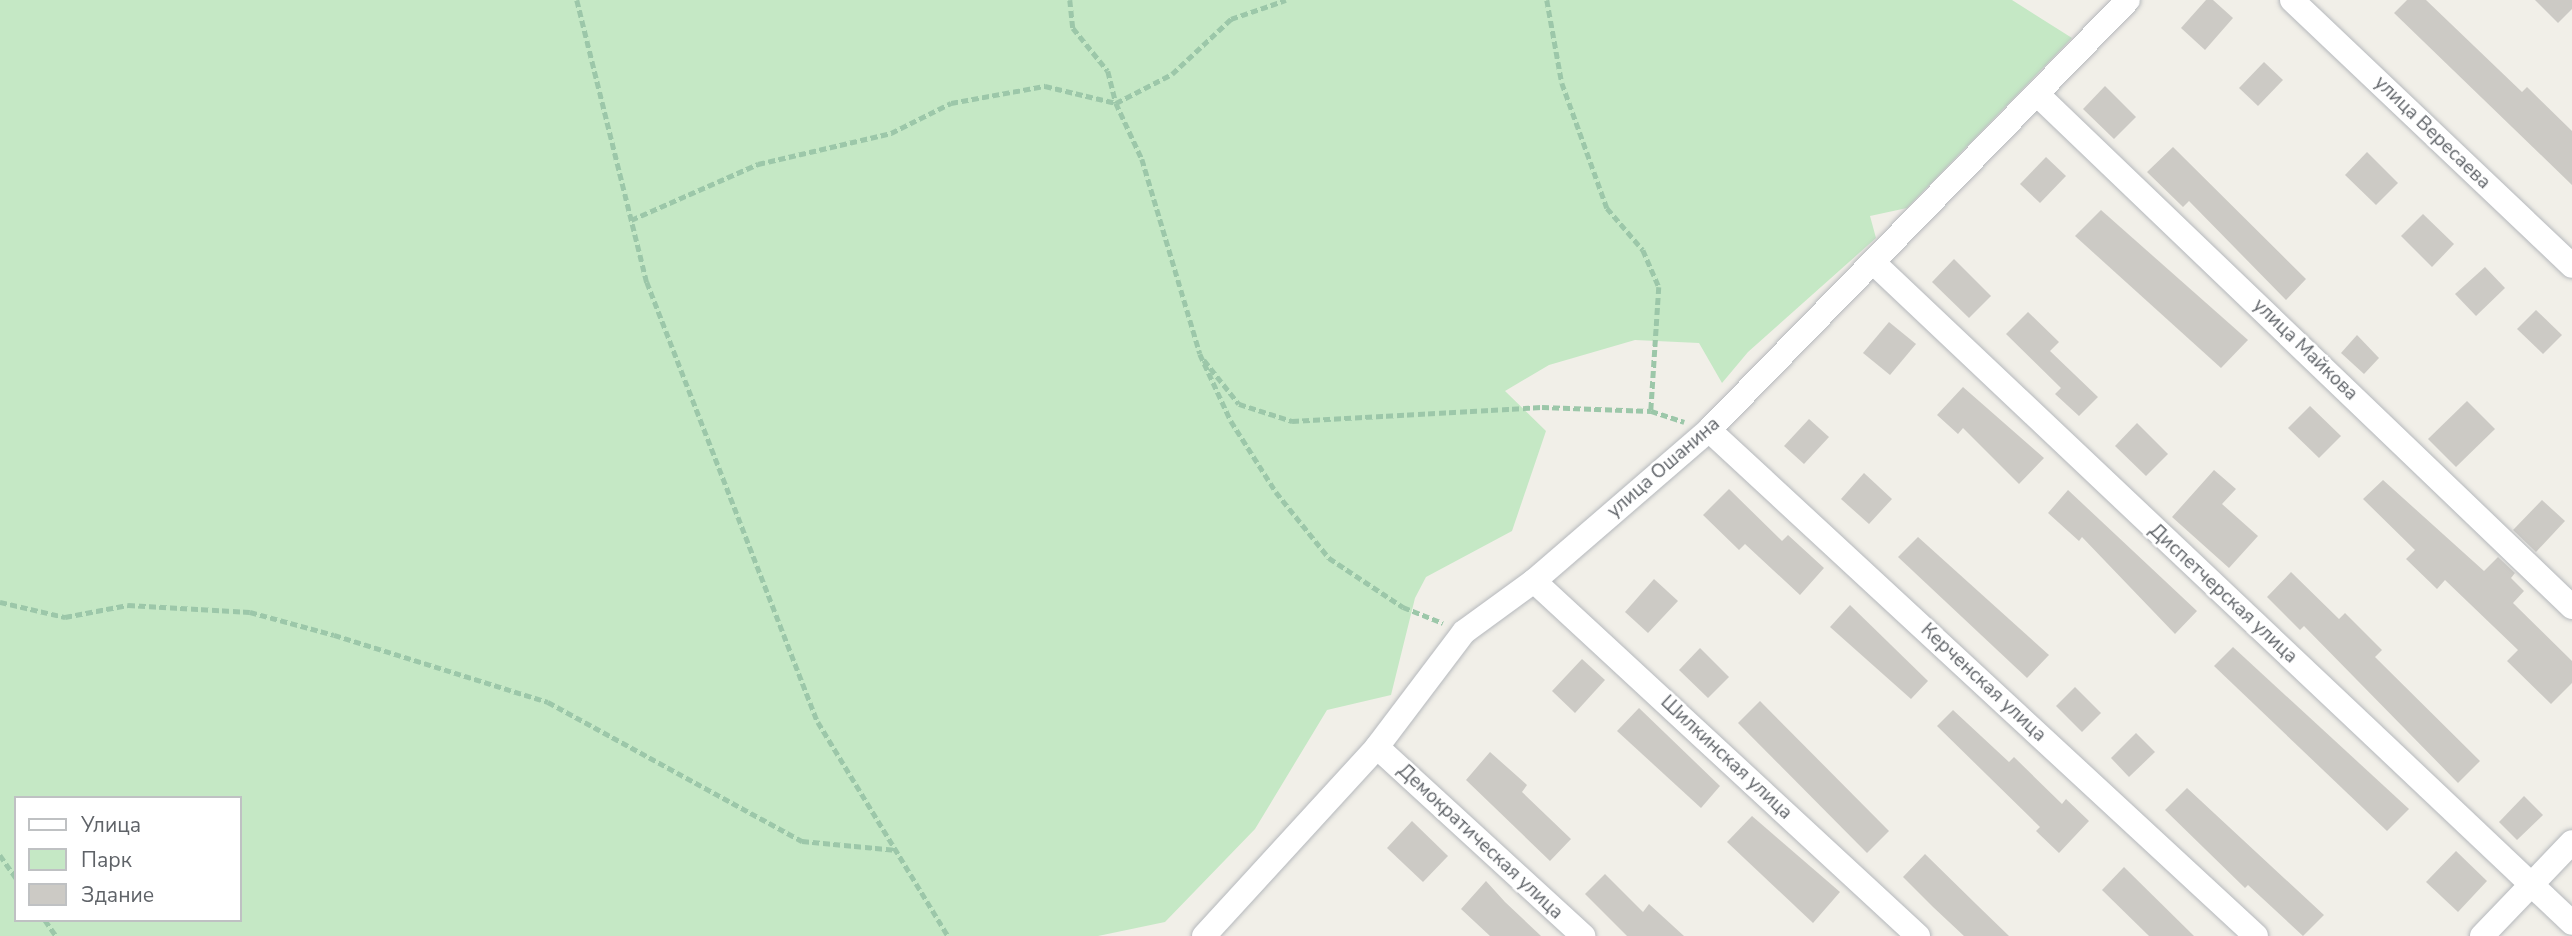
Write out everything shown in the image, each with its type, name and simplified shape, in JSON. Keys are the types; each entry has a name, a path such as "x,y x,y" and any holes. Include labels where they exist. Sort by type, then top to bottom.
{"street":[{"name":"улица Ошанина","path":"1216,931 1377,747 1464,632 1534,581 1710,430 1875,264 2128,0"},
{"name":"улица Вересаева","path":"2292,0 2572,266"},
{"name":"улица Майкова","path":"2037,94 2572,607"},
{"name":"Диспетчерская улица","path":"1875,264 2572,923"},
{"name":"Керченская улица","path":"1710,430 2256,936"},
{"name":"Шилкинская улица","path":"1534,581 1918,936"},
{"name":"Демократическая улица","path":"1377,747 1583,936"},
{"path":"2482,936 2572,842"}],"path":[{"path":"577,0 647,282 818,722 948,936"},
{"path":"1070,0 1073,28 1108,71 1116,103 1142,159 1200,354 1231,421 1276,492 1329,558 1403,607 1464,632"},
{"path":"631,220 758,164 891,133 951,103 1045,86 1116,103 1172,74 1231,19 1286,0"},
{"path":"1547,0 1562,83 1607,208 1643,250 1659,287 1651,411"},
{"path":"1200,354 1239,404 1292,421 1542,407 1651,411 1710,430"},
{"path":"0,602 65,617 128,605 250,612 310,628 548,702 802,841 897,850"},
{"path":"0,855 14,875"}],"green space":[{"path":"0,0 2012,0 2072,38 1907,208 1870,216 1876,238 1748,352 1722,383 1699,343 1635,340 1549,365 1505,391 1546,431 1512,531 1426,577 1415,598 1391,695 1327,710 1255,829 1165,922 1098,936 0,936"}],"building":[{"path":"2206,0 2213,0 2233,18 2205,50 2181,28"},
{"path":"2407,0 2426,0 2522,92 2527,87 2572,131 2572,185 2394,13"},
{"path":"2535,0 2572,0 2572,9 2558,23"},
{"path":"2264,62 2283,80 2258,106 2239,88"},
{"path":"2105,86 2136,117 2114,139 2083,109"},
{"path":"2173,147 2306,279 2286,300 2189,201 2183,207 2147,172"},
{"path":"2367,152 2398,183 2376,205 2345,175"},
{"path":"2046,157 2066,176 2040,203 2020,184"},
{"path":"2101,210 2248,340 2221,368 2075,236"},
{"path":"2423,214 2454,244 2432,267 2401,236"},
{"path":"1954,259 1991,296 1969,318 1932,282"},
{"path":"2485,267 2505,288 2476,316 2455,294"},
{"path":"2536,310 2562,335 2543,354 2517,329"},
{"path":"2028,312 2059,342 2050,351 2098,397 2079,416 2055,394 2061,388 2006,334"},
{"path":"1889,322 1916,344 1890,375 1863,353"},
{"path":"2357,335 2379,358 2364,374 2341,353"},
{"path":"1963,387 2044,458 2019,484 1963,428 1958,434 1937,415"},
{"path":"2467,401 2495,429 2456,467 2428,439"},
{"path":"2310,406 2341,436 2319,458 2288,428"},
{"path":"1809,419 1829,437 1804,464 1784,446"},
{"path":"2137,423 2168,454 2146,476 2115,446"},
{"path":"2214,470 2236,489 2222,504 2258,536 2229,568 2172,517"},
{"path":"1864,473 1892,499 1869,524 1841,499"},
{"path":"2383,480 2484,571 2498,557 2515,573 2511,578 2524,591 2513,603 2572,661 2572,683 2551,704 2507,661 2518,650 2445,580 2437,589 2406,559 2415,550 2363,499"},
{"path":"1729,489 1782,541 1788,535 1824,568 1800,595 1745,544 1739,550 1703,515"},
{"path":"2068,490 2197,611 2175,634 2082,537 2079,541 2048,513"},
{"path":"2542,500 2565,521 2536,552 2513,530"},
{"path":"1918,537 2049,655 2027,678 1898,557"},
{"path":"2291,572 2339,619 2345,613 2382,650 2375,657 2480,761 2458,783 2304,626 2300,630 2267,597"},
{"path":"1654,579 1678,601 1648,633 1625,612"},
{"path":"1850,605 1928,681 1911,699 1830,627"},
{"path":"2233,647 2409,809 2387,831 2214,666"},
{"path":"1700,648 1729,677 1708,698 1679,670"},
{"path":"1582,659 1605,680 1575,713 1552,691"},
{"path":"2075,687 2101,713 2082,732 2056,706"},
{"path":"1760,701 1889,831 1867,853 1738,723"},
{"path":"1639,708 1720,786 1701,808 1617,731"},
{"path":"1953,710 2009,762 2014,757 2062,804 2066,799 2089,821 2059,853 2036,831 2040,827 1937,726"},
{"path":"2136,733 2155,752 2129,777 2111,758"},
{"path":"1490,752 1527,785 1522,792 1571,839 1550,861 1466,780"},
{"path":"2187,788 2324,915 2303,936 2248,885 2245,888 2165,810"},
{"path":"2524,796 2543,815 2517,840 2499,822"},
{"path":"1752,816 1840,892 1813,923 1727,842"},
{"path":"1412,821 1448,856 1423,882 1387,848"},
{"path":"2456,851 2487,881 2458,912 2426,882"},
{"path":"1925,854 2009,936 1964,936 1933,907 1903,877"},
{"path":"2124,867 2194,936 2149,936 2102,890"},
{"path":"1605,874 1643,912 1649,904 1684,936 1627,936 1585,894"},
{"path":"1486,881 1541,936 1490,936 1461,909"}]}
